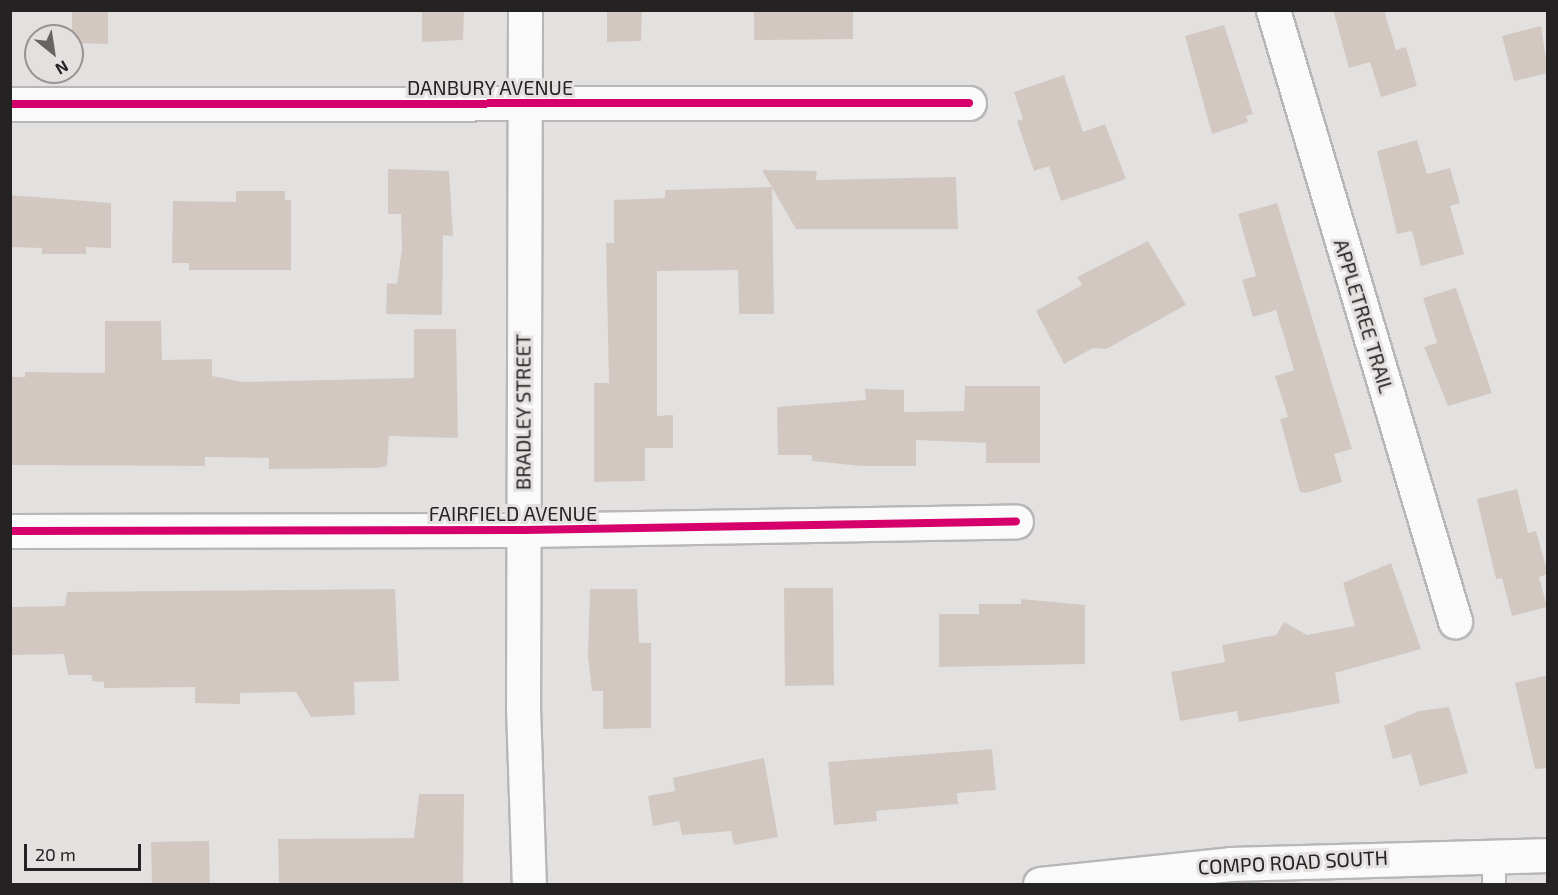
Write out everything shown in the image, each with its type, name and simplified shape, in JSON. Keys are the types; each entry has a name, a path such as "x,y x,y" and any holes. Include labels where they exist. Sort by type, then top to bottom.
{"street":[{"name":"BRADLEY STREET","path":"525,10 522,707 530,885"},
{"name":"APPLETREE TRAIL","path":"1273,10 1455,621"},
{"name":"DANBURY AVENUE","path":"10,104 969,103"},
{"name":"FAIRFIELD AVENUE","path":"10,531 524,530 1016,521"},
{"name":"COMPO ROAD SOUTH","path":"1040,885 1230,864 1494,870 1548,855"}],"building":[{"path":"72,10 108,10 108,44 84,43 84,24 72,24"},
{"path":"422,10 464,10 463,40 422,42"},
{"path":"607,10 642,10 641,41 607,42"},
{"path":"754,10 853,10 853,39 754,40"},
{"path":"1333,10 1384,10 1396,50 1406,47 1417,86 1381,97 1370,62 1349,68"},
{"path":"1224,25 1253,114 1246,116 1248,122 1212,134 1185,36"},
{"path":"1541,26 1548,73 1514,81 1502,36"},
{"path":"1064,75 1083,132 1105,124 1126,179 1061,201 1049,166 1034,171 1017,121 1023,119 1014,92"},
{"path":"1417,140 1427,174 1450,168 1460,203 1450,206 1464,254 1421,266 1412,231 1397,234 1377,151"},
{"path":"388,169 449,171 453,236 443,235 442,315 386,314 387,283 397,284 402,249 401,214 388,214"},
{"path":"762,170 817,171 816,180 956,177 958,229 796,229"},
{"path":"772,187 774,314 739,314 738,270 657,271 657,416 673,415 673,448 645,448 645,481 594,482 594,383 609,383 606,243 614,243 614,200 665,198 665,190"},
{"path":"236,191 285,191 285,200 291,200 291,270 189,270 189,263 172,263 173,201 236,202"},
{"path":"10,195 111,203 111,248 86,247 86,254 42,254 42,248 10,247"},
{"path":"1277,203 1352,449 1334,454 1342,482 1306,493 1300,492 1280,419 1288,417 1275,376 1294,370 1276,310 1253,317 1242,280 1256,276 1238,214"},
{"path":"1148,241 1186,305 1106,349 1093,348 1064,364 1036,311 1082,285 1077,277"},
{"path":"1456,288 1492,393 1448,406 1424,347 1437,343 1423,298"},
{"path":"105,321 161,321 162,360 212,359 212,376 243,382 414,378 414,329 456,329 458,438 389,436 387,466 377,468 269,469 269,458 205,457 205,466 10,465 10,377 25,377 25,372 105,373"},
{"path":"965,386 1040,386 1040,463 986,463 986,443 916,440 916,466 862,466 812,461 812,455 778,455 777,407 866,400 865,389 904,390 904,412 964,411"},
{"path":"1517,489 1528,533 1536,531 1548,574 1539,577 1547,607 1512,616 1502,578 1496,579 1477,499"},
{"path":"1391,563 1421,649 1335,673 1340,703 1239,722 1237,711 1180,721 1171,672 1225,662 1222,645 1276,635 1284,622 1307,635 1355,626 1343,583"},
{"path":"784,588 833,588 834,685 785,686"},
{"path":"395,589 399,681 354,682 355,715 311,717 296,692 240,693 240,704 195,703 195,687 104,688 104,682 92,681 92,675 68,675 64,654 10,655 10,607 65,606 67,592"},
{"path":"590,589 637,589 639,643 651,643 651,728 603,729 603,691 592,691 588,657"},
{"path":"1021,599 1085,605 1085,664 939,667 939,614 979,614 979,604 1021,604"},
{"path":"1548,675 1548,768 1535,769 1515,683"},
{"path":"1449,707 1468,773 1420,786 1411,754 1393,759 1384,726 1419,711"},
{"path":"992,749 996,790 957,793 958,804 876,811 877,821 834,825 828,762"},
{"path":"764,758 778,837 734,845 731,831 682,835 679,821 653,826 648,796 675,791 673,778"},
{"path":"419,794 464,794 463,885 279,885 278,839 414,838"},
{"path":"209,841 210,885 152,885 151,842"}],"cycle path":[{"path":"10,104 969,103"},
{"path":"10,531 524,530 1016,521"}]}
